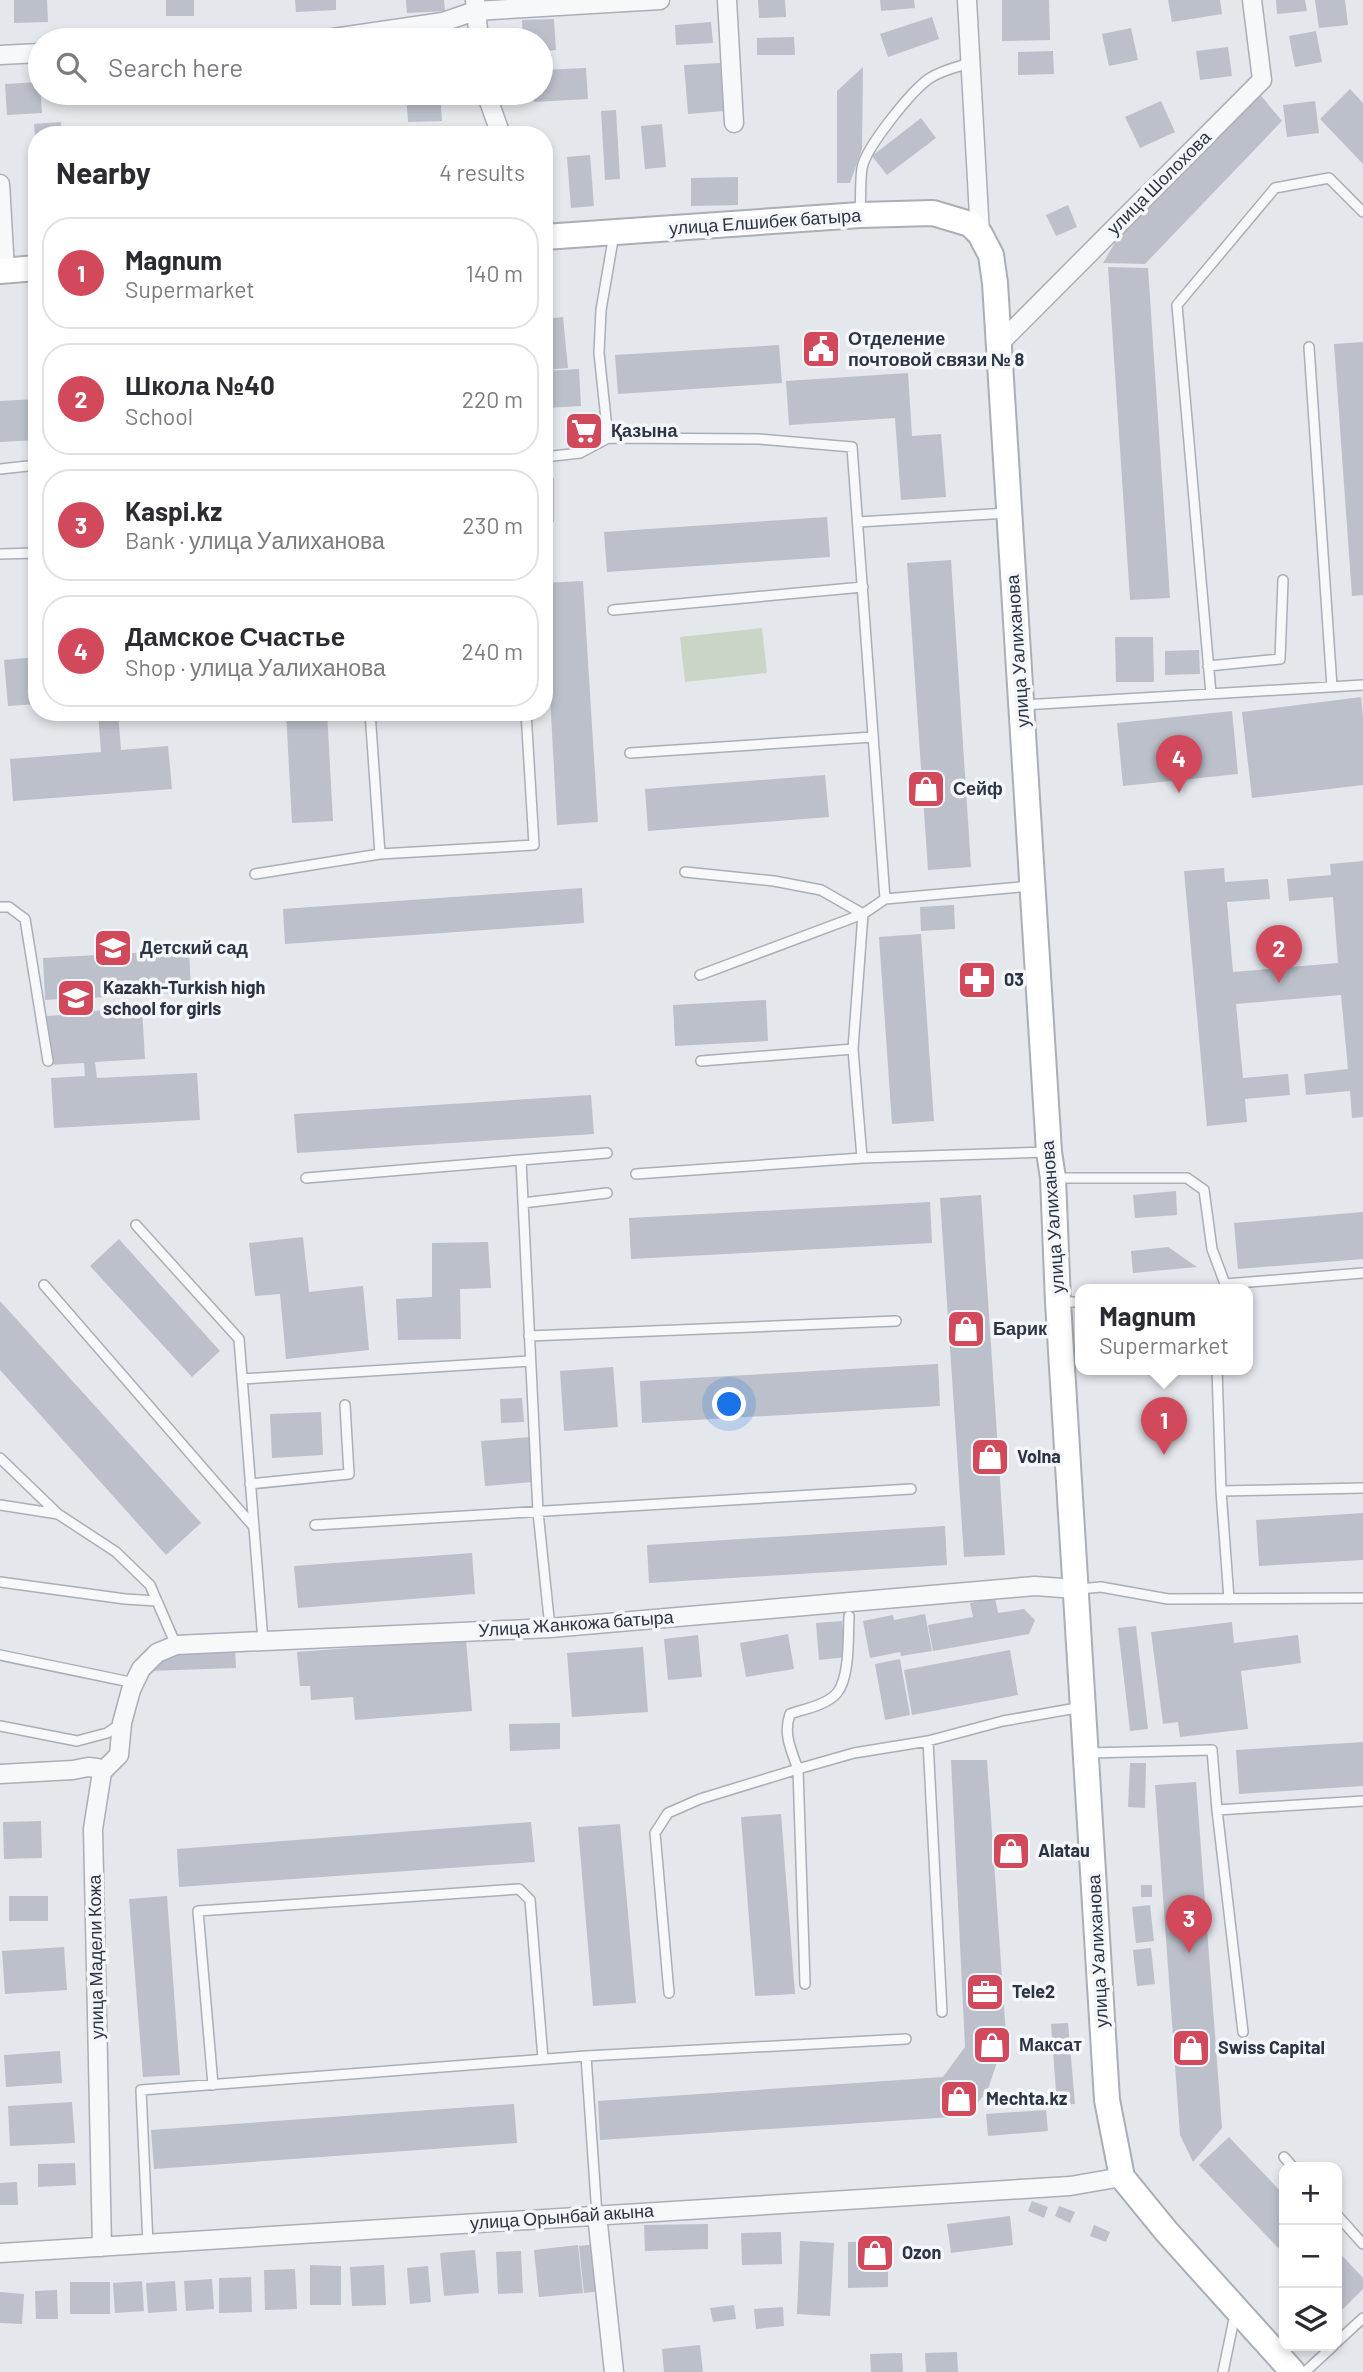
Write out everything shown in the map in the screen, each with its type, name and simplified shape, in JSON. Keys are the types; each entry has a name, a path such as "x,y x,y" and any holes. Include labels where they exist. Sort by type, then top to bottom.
{"main road":[{"name":"улица Елшибек батыра","path":"553,236 860,215 933,213 970,225 980,234"},
{"name":"улица Уалиханова","path":"980,234 991,255 999,344 1049,1152 1069,1302 1076,1589 1107,2100 1122,2176 1166,2231 1293,2372"},
{"path":"2,270 28,269"}],"street":[{"path":"402,28 443,22 475,6 660,0"},
{"path":"727,0 734,123"},
{"name":"улица Уалиханова","path":"967,0 980,234"},
{"name":"улица Шолохова","path":"999,344 1262,80 1252,0"},
{"path":"475,6 478,28"},
{"path":"0,55 28,54"},
{"path":"490,105 498,126"},
{"path":"0,184 2,270"},
{"name":"Улица Жанкожа батыра","path":"102,1772 119,1755 122,1723 141,1669 157,1653 176,1645 550,1628 1035,1586 1076,1589"},
{"path":"0,1774 88,1767 102,1772"},
{"name":"улица Мадели Кожа","path":"102,1772 93,1829 102,2247"},
{"name":"улица Орынбай акына","path":"0,2253 1070,2186 1122,2176"},
{"path":"597,2215 614,2372"}],"lane":[{"path":"860,215 862,167 870,148 916,90 941,72 970,62"},
{"path":"1211,694 1177,305 1275,188 1329,178 1363,212"},
{"path":"608,438 598,353 601,310 615,233"},
{"path":"1309,347 1332,687"},
{"path":"553,456 580,453 608,438 759,439 852,447 885,899"},
{"path":"0,469 28,466"},
{"path":"858,522 1009,513"},
{"path":"0,554 28,553"},
{"path":"1209,666 1280,659 1283,579"},
{"path":"613,610 863,587"},
{"path":"1021,705 1363,685"},
{"path":"371,721 380,854"},
{"path":"254,874 380,854 534,845 527,721"},
{"path":"630,753 873,737"},
{"path":"685,872 774,881 821,890 863,914"},
{"path":"700,975 863,914 885,899 1032,885"},
{"path":"0,907 9,907 25,919 48,1061"},
{"path":"862,1158 853,1049 863,914"},
{"path":"701,1061 853,1049"},
{"path":"636,1174 862,1158 1049,1152"},
{"path":"306,1178 607,1153"},
{"path":"521,1160 538,1512 550,1628"},
{"path":"1053,1178 1187,1178 1205,1191 1212,1249 1225,1284 1363,1273"},
{"path":"523,1203 607,1193"},
{"path":"136,1225 239,1339 263,1641"},
{"path":"44,1285 254,1527"},
{"path":"529,1336 896,1321"},
{"path":"242,1379 530,1361"},
{"path":"1217,1375 1221,1491 1229,1599"},
{"path":"250,1484 349,1474 345,1405"},
{"path":"0,1458 58,1514 116,1552 150,1585 176,1645"},
{"path":"1221,1491 1363,1488"},
{"path":"315,1525 911,1489"},
{"path":"0,1506 58,1514"},
{"path":"0,1582 125,1600 157,1601"},
{"path":"1076,1589 1101,1587 1168,1599 1363,1598"},
{"path":"805,1984 798,1769 787,1738 787,1723 790,1714 829,1699 838,1692 846,1668 849,1616"},
{"path":"0,1655 135,1683"},
{"path":"669,1993 655,1833 668,1813 700,1800 854,1753 929,1741 1003,1721 1083,1707"},
{"path":"0,1726 77,1741 107,1733 122,1723"},
{"path":"929,1741 942,2012"},
{"path":"1086,1754 1212,1750 1242,2032"},
{"path":"1217,1810 1363,1801"},
{"path":"214,2085 198,1911 519,1889 530,1899 543,2059"},
{"path":"148,2244 141,2090 586,2056 906,2039"},
{"path":"586,2056 597,2215"},
{"path":"1284,2157 1288,2162"},
{"path":"1342,2221 1363,2244"},
{"path":"1223,2372 1236,2309"},
{"path":"1342,2338 1363,2318"},
{"path":"1305,2372 1328,2351"}],"green space":[{"path":"762,628 767,673 685,682 680,637"}],"building":[{"path":"14,0 47,0 48,22 14,23"},
{"path":"166,0 194,0 194,16 166,16"},
{"path":"295,0 336,0 336,10 296,12"},
{"path":"406,0 444,0 445,11 407,13"},
{"path":"758,0 785,0 786,17 759,18"},
{"path":"880,0 914,0 915,8 881,11"},
{"path":"1002,0 1049,0 1050,40 1002,41"},
{"path":"1168,0 1220,0 1222,14 1172,22"},
{"path":"1276,0 1305,0 1307,11 1277,14"},
{"path":"1315,0 1345,0 1348,25 1319,28"},
{"path":"932,17 939,39 888,57 880,34"},
{"path":"554,19 556,50 553,50 553,28 522,28 522,20"},
{"path":"711,22 713,43 676,45 675,25"},
{"path":"1131,28 1138,60 1109,66 1102,34"},
{"path":"1316,31 1322,62 1295,67 1289,36"},
{"path":"794,37 795,55 757,55 757,38"},
{"path":"1228,47 1232,76 1200,80 1196,51"},
{"path":"1053,51 1054,74 1018,75 1018,52"},
{"path":"720,63 724,111 688,114 684,65"},
{"path":"863,67 862,149 850,183 837,183 837,91"},
{"path":"586,68 588,99 553,101 553,69"},
{"path":"28,83 28,105 41,105 42,113 7,115 5,84"},
{"path":"1350,89 1363,103 1363,164 1320,119"},
{"path":"1258,92 1282,121 1145,264 1103,263 1119,236"},
{"path":"1161,101 1175,132 1140,148 1125,117"},
{"path":"1315,101 1319,133 1287,137 1283,105"},
{"path":"407,105 441,105 442,121 408,122"},
{"path":"616,110 620,179 605,180 601,111"},
{"path":"921,118 936,138 887,175 872,156"},
{"path":"61,122 61,126 34,126"},
{"path":"662,124 666,167 645,169 641,126"},
{"path":"590,155 594,206 571,208 567,157"},
{"path":"738,177 738,205 691,206 691,178"},
{"path":"1068,205 1077,227 1056,236 1046,215"},
{"path":"1108,267 1148,268 1170,598 1130,600"},
{"path":"563,317 568,368 553,369 553,318"},
{"path":"1363,342 1363,595 1352,596 1334,344"},
{"path":"779,345 782,383 618,394 615,355"},
{"path":"579,369 581,406 553,408 553,370"},
{"path":"908,373 912,436 941,434 946,497 901,500 895,418 789,425 786,381"},
{"path":"28,399 28,440 0,442 0,401"},
{"path":"553,478 554,478 553,522"},
{"path":"827,517 830,557 607,572 604,532"},
{"path":"951,560 971,867 928,870 907,563"},
{"path":"583,581 598,822 557,825 551,721 553,583"},
{"path":"1115,637 1153,637 1154,682 1116,682"},
{"path":"1199,650 1200,674 1165,675 1165,651"},
{"path":"28,658 28,705 8,706 4,660"},
{"path":"1361,697 1363,785 1252,798 1242,712"},
{"path":"1232,711 1238,774 1123,786 1117,723"},
{"path":"99,721 119,721 121,750 168,746 172,789 13,801 10,759 101,752"},
{"path":"286,721 327,721 333,821 292,823"},
{"path":"825,775 829,817 648,831 645,789"},
{"path":"1363,861 1363,1117 1352,1118 1350,1091 1306,1095 1304,1074 1348,1069 1341,995 1236,1004 1243,1078 1288,1074 1290,1095 1245,1099 1247,1122 1207,1126 1184,871 1224,868 1225,882 1268,879 1270,899 1227,902 1233,972 1338,963 1333,897 1289,901 1287,879 1331,875 1330,864"},
{"path":"582,888 584,923 285,944 283,909"},
{"path":"954,905 955,929 921,931 920,907"},
{"path":"921,934 934,1121 892,1124 879,937"},
{"path":"189,950 191,992 90,998 91,1011 142,1009 145,1059 95,1062 97,1078 197,1073 200,1120 54,1128 51,1078 85,1076 84,1063 50,1065 47,1016 77,1014 76,998 45,1000 43,958"},
{"path":"766,1000 768,1041 675,1046 673,1005"},
{"path":"591,1095 594,1134 297,1153 294,1114"},
{"path":"1176,1191 1177,1215 1135,1218 1133,1195"},
{"path":"981,1195 1005,1555 964,1557 940,1198"},
{"path":"930,1202 932,1243 631,1259 629,1218"},
{"path":"1363,1212 1363,1259 1238,1269 1234,1223"},
{"path":"303,1237 309,1292 363,1286 369,1350 286,1359 280,1294 255,1296 249,1243"},
{"path":"119,1239 220,1351 192,1377 90,1266"},
{"path":"488,1242 491,1288 460,1289 461,1339 398,1340 396,1299 432,1297 432,1243"},
{"path":"1168,1247 1197,1267 1133,1273 1131,1251"},
{"path":"0,1301 201,1523 166,1555 0,1370"},
{"path":"938,1364 940,1406 642,1423 640,1381"},
{"path":"613,1367 618,1427 564,1431 560,1371"},
{"path":"522,1398 524,1422 501,1423 500,1399"},
{"path":"321,1412 323,1455 272,1458 270,1414"},
{"path":"530,1437 533,1482 485,1486 481,1441"},
{"path":"1363,1513 1363,1560 1259,1566 1256,1520"},
{"path":"945,1526 947,1565 649,1583 647,1545"},
{"path":"472,1553 475,1594 298,1608 294,1566"},
{"path":"995,1598 998,1613 1024,1609 1035,1620 1029,1634 933,1651 928,1625 973,1617 970,1603"},
{"path":"925,1614 932,1651 901,1656 900,1652 870,1658 863,1621 893,1615 894,1620"},
{"path":"842,1621 846,1657 819,1660 816,1623"},
{"path":"1232,1622 1234,1643 1298,1635 1301,1663 1241,1671 1248,1729 1180,1737 1178,1722 1163,1724 1151,1632"},
{"path":"1136,1626 1148,1729 1130,1731 1118,1628"},
{"path":"788,1634 794,1669 746,1677 740,1643"},
{"path":"698,1635 702,1677 668,1680 664,1639"},
{"path":"466,1639 472,1711 355,1720 353,1697 311,1700 310,1686 300,1686 297,1652"},
{"path":"643,1647 648,1712 572,1717 567,1653"},
{"path":"235,1648 236,1668 148,1671 168,1650"},
{"path":"1010,1650 1018,1695 912,1715 904,1670"},
{"path":"900,1659 910,1715 885,1720 875,1664"},
{"path":"560,1723 560,1749 510,1751 509,1724"},
{"path":"1363,1742 1363,1786 1239,1794 1236,1750"},
{"path":"951,1760 987,1760 1006,2036 988,2089 968,2116 600,2140 598,2101 943,2077 965,2047"},
{"path":"1130,1763 1146,1763 1145,1808 1128,1807"},
{"path":"1196,1782 1222,2128 1193,2162 1180,2135 1155,1785"},
{"path":"781,1814 795,1994 755,1996 741,1817"},
{"path":"41,1821 42,1858 4,1859 3,1822"},
{"path":"531,1822 535,1862 179,1887 177,1849"},
{"path":"620,1824 636,2003 593,2006 578,1827"},
{"path":"1141,1885 1152,1885 1152,1897 1141,1897"},
{"path":"9,1896 48,1896 48,1921 9,1921"},
{"path":"167,1896 180,2075 143,2077 129,1899"},
{"path":"1150,1905 1154,1941 1136,1943 1132,1907"},
{"path":"64,1947 67,1990 5,1994 2,1951"},
{"path":"1151,1948 1155,1984 1137,1986 1133,1950"},
{"path":"1068,2023 1075,2104 1057,2105 1051,2024"},
{"path":"60,2051 62,2083 6,2087 4,2055"},
{"path":"72,2102 75,2143 10,2146 8,2106"},
{"path":"514,2104 517,2143 154,2169 151,2130"},
{"path":"1046,2110 1048,2131 988,2136 986,2114"},
{"path":"1229,2137 1279,2190 1279,2249 1199,2165"},
{"path":"75,2163 76,2185 38,2187 38,2164"},
{"path":"17,2182 18,2205 0,2205 0,2183"},
{"path":"1032,2201 1048,2207 1044,2218 1028,2211"},
{"path":"1059,2206 1075,2212 1070,2223 1055,2216"},
{"path":"1010,2216 1013,2245 951,2253 947,2224"},
{"path":"708,2224 708,2249 645,2251 644,2225"},
{"path":"1094,2225 1110,2232 1106,2242 1090,2236"},
{"path":"781,2232 782,2264 742,2265 741,2233"},
{"path":"800,2241 834,2243 830,2316 797,2314"},
{"path":"888,2241 888,2287 848,2288 848,2242"},
{"path":"597,2244 602,2291 584,2293 579,2246"},
{"path":"578,2245 583,2293 539,2297 534,2250"},
{"path":"475,2250 479,2293 444,2296 440,2253"},
{"path":"521,2251 523,2293 498,2294 496,2252"},
{"path":"1342,2255 1363,2278 1363,2289 1342,2310"},
{"path":"310,2265 341,2266 341,2305 310,2305"},
{"path":"384,2265 386,2305 352,2306 350,2267"},
{"path":"428,2266 431,2302 410,2304 407,2268"},
{"path":"295,2269 297,2309 265,2310 264,2270"},
{"path":"251,2277 252,2312 219,2313 219,2278"},
{"path":"212,2279 214,2309 186,2311 184,2281"},
{"path":"142,2281 144,2311 115,2313 113,2283"},
{"path":"175,2281 177,2311 148,2313 146,2283"},
{"path":"70,2282 110,2282 110,2314 70,2314"},
{"path":"57,2290 58,2319 36,2319 35,2291"},
{"path":"0,2292 24,2294 22,2324 0,2323"},
{"path":"734,2305 736,2319 713,2322 710,2308"},
{"path":"783,2307 784,2326 756,2329 754,2309"},
{"path":"700,2345 703,2372 664,2372 662,2349"},
{"path":"957,2352 958,2372 926,2372 925,2353"},
{"path":"902,2353 903,2372 871,2372 870,2354"}],"place":[{"name":"Отделение почтовой связи № 8","path":"821,349"},
{"name":"Қазына","path":"584,431"},
{"name":"Сейф","path":"926,789"},
{"name":"Дамское Счастье","path":"1179,793"},
{"name":"Детский сад","path":"113,948"},
{"name":"03","path":"977,980"},
{"name":"Школа №40","path":"1279,983"},
{"name":"Kazakh-Turkish high school for girls","path":"76,998"},
{"name":"Барик","path":"966,1329"},
{"name":"Magnum","path":"1164,1455"},
{"name":"Volna","path":"990,1457"},
{"name":"Alatau","path":"1011,1851"},
{"name":"Kaspi.kz","path":"1189,1953"},
{"name":"Tele2","path":"985,1992"},
{"name":"Максат","path":"992,2045"},
{"name":"Swiss Capital","path":"1191,2048"},
{"name":"Mechta.kz","path":"959,2099"},
{"name":"Ozon","path":"875,2253"}]}
